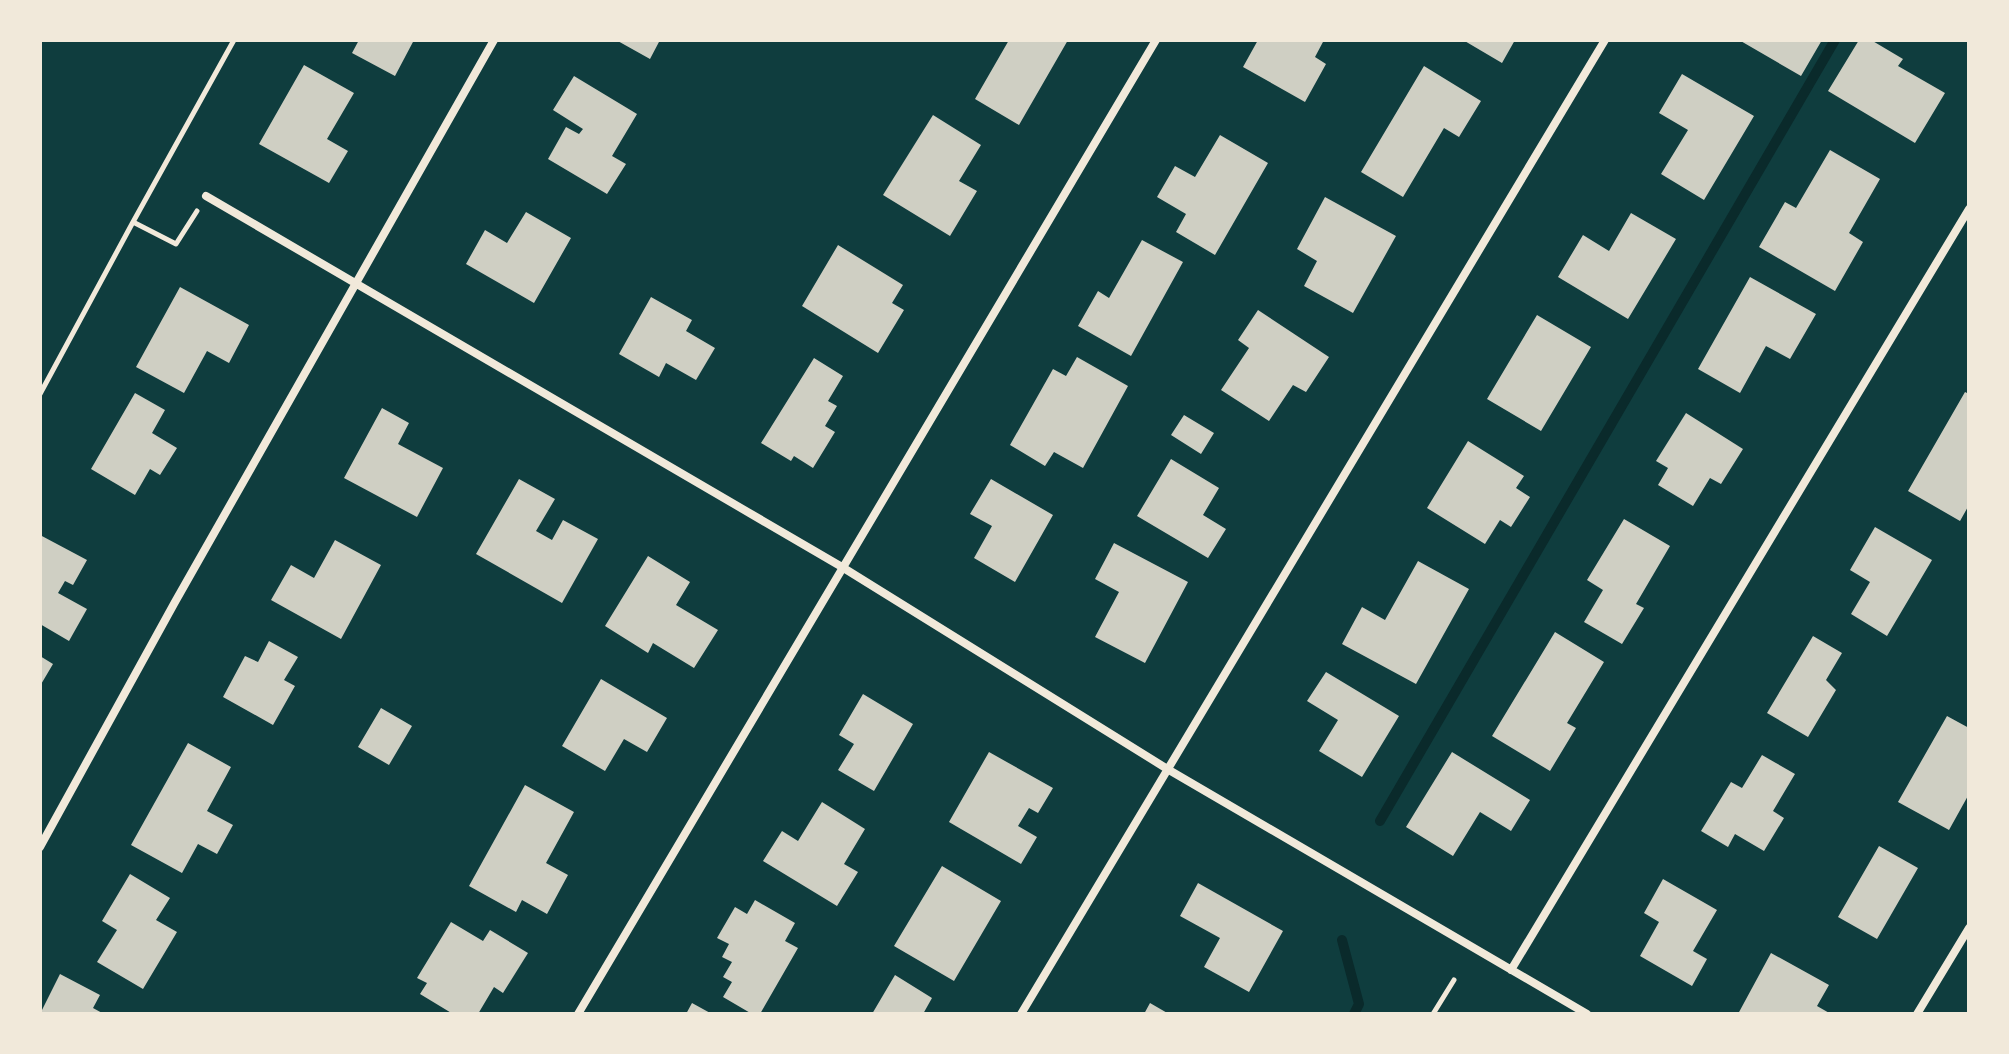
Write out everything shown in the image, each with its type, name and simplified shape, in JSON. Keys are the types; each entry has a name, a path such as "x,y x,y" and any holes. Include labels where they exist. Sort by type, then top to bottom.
{"street":[{"path":"40,847 175,602 494,40"},
{"path":"578,1014 1156,40"},
{"path":"1021,1014 1605,40"},
{"path":"206,196 842,567 1169,770 1587,1014"},
{"path":"1511,970 1969,209"},
{"path":"1917,1014 1969,928"}],"path":[{"path":"40,394 234,40"},
{"path":"133,222 176,244 206,196"},
{"path":"1433,1014 1454,980"}],"building":[{"path":"359,40 414,40 395,76 352,53"},
{"path":"616,40 660,40 650,59"},
{"path":"1009,40 1068,40 1019,125 975,99"},
{"path":"1258,40 1324,40 1315,57 1326,64 1305,102 1243,67"},
{"path":"1463,40 1515,40 1502,63"},
{"path":"1739,40 1822,40 1801,76"},
{"path":"1859,40 1871,40 1903,59 1898,66 1945,93 1915,143 1828,91"},
{"path":"304,65 354,93 327,139 348,151 329,183 259,144"},
{"path":"1424,66 1481,101 1459,137 1444,128 1403,197 1361,172"},
{"path":"1682,74 1754,116 1704,200 1661,174 1688,130 1659,113"},
{"path":"574,76 637,114 612,156 626,164 607,194 548,159 566,127 579,134 583,129 553,110"},
{"path":"933,115 981,145 959,181 977,191 950,236 883,195"},
{"path":"1220,135 1268,163 1215,255 1176,232 1186,214 1157,197 1175,166 1195,177"},
{"path":"1830,150 1880,179 1849,233 1863,242 1835,291 1759,247 1785,202 1796,208"},
{"path":"1325,197 1396,236 1353,313 1304,286 1317,261 1297,249"},
{"path":"526,212 571,238 534,303 466,264 485,230 507,243"},
{"path":"1631,213 1676,239 1628,319 1558,277 1583,235 1609,251"},
{"path":"1142,240 1183,262 1131,356 1078,326 1098,291 1109,298"},
{"path":"838,245 903,285 892,303 904,310 878,353 802,306"},
{"path":"1750,277 1816,314 1790,359 1766,346 1740,393 1698,369"},
{"path":"180,287 249,325 229,363 207,351 184,393 136,367"},
{"path":"651,297 692,320 686,331 715,348 696,380 666,363 659,377 619,354"},
{"path":"1258,310 1329,357 1306,392 1293,385 1269,421 1221,390 1249,348 1238,340"},
{"path":"1537,315 1591,347 1541,431 1487,399"},
{"path":"1077,357 1128,386 1083,468 1054,452 1045,466 1010,445 1053,369 1066,376"},
{"path":"814,358 843,376 828,401 837,406 825,426 835,432 813,468 794,456 791,461 761,443"},
{"path":"1965,392 1969,394 1969,505 1960,521 1908,491"},
{"path":"135,393 165,410 152,433 177,448 160,475 150,469 135,495 91,469"},
{"path":"382,408 409,423 398,444 443,468 417,517 344,478"},
{"path":"1686,413 1743,449 1721,484 1710,478 1693,506 1658,485 1668,468 1656,461"},
{"path":"1184,415 1214,433 1201,454 1171,435"},
{"path":"1468,441 1524,476 1516,488 1530,497 1511,527 1500,520 1485,544 1427,508"},
{"path":"1171,459 1219,488 1203,515 1226,529 1208,558 1137,516"},
{"path":"519,479 555,499 536,531 552,540 563,520 598,539 562,603 476,554"},
{"path":"991,479 1053,515 1015,582 974,558 992,526 970,514"},
{"path":"1624,519 1670,546 1636,604 1644,608 1622,644 1584,622 1603,590 1587,580"},
{"path":"1875,527 1932,560 1887,636 1851,614 1870,582 1850,570"},
{"path":"40,535 87,560 73,585 65,581 58,593 87,609 69,641 40,624"},
{"path":"335,540 381,565 341,639 271,600 291,565 314,578"},
{"path":"1114,543 1188,582 1145,663 1095,637 1119,592 1095,579"},
{"path":"648,556 690,582 676,605 718,630 694,668 653,643 648,653 605,626"},
{"path":"1418,561 1469,589 1416,684 1342,644 1362,607 1385,620"},
{"path":"1555,632 1604,662 1567,723 1576,728 1550,771 1492,736"},
{"path":"1813,636 1842,653 1826,680 1836,690 1808,737 1767,713"},
{"path":"269,641 298,657 284,680 295,686 273,725 223,697 245,656 258,662"},
{"path":"40,656 53,664 40,686"},
{"path":"1326,672 1399,716 1362,777 1319,751 1338,720 1307,701"},
{"path":"601,679 667,718 647,752 624,739 605,771 562,746"},
{"path":"863,694 913,724 874,791 838,770 854,744 839,735"},
{"path":"381,708 412,726 389,765 358,747"},
{"path":"1947,716 1969,728 1969,794 1949,830 1898,802"},
{"path":"188,743 231,767 207,811 233,825 217,854 198,844 182,873 131,845"},
{"path":"989,752 1053,788 1038,813 1029,808 1018,826 1037,837 1021,864 949,822"},
{"path":"1452,752 1530,800 1511,831 1480,812 1453,856 1406,827"},
{"path":"1762,755 1795,774 1773,811 1784,818 1764,851 1735,834 1728,847 1701,831 1731,782 1742,788"},
{"path":"525,785 574,812 546,863 568,875 547,914 522,900 516,912 469,886"},
{"path":"822,802 865,829 844,864 858,872 837,906 763,861 782,831 798,841"},
{"path":"1879,846 1918,868 1877,939 1838,917"},
{"path":"942,866 1001,901 954,981 894,946"},
{"path":"130,874 170,898 156,920 177,932 143,989 97,962 117,930 102,921"},
{"path":"1663,879 1717,910 1693,951 1707,959 1692,986 1640,956 1659,922 1644,913"},
{"path":"1198,883 1283,931 1249,992 1204,967 1220,938 1180,916"},
{"path":"755,900 795,923 785,941 798,948 760,1014 752,1014 723,997 732,982 723,977 732,962 722,957 729,944 717,938 735,907 747,914"},
{"path":"451,922 483,941 490,930 528,953 503,993 494,987 478,1014 453,1014 420,994 427,983 417,978"},
{"path":"1771,953 1829,985 1817,1006 1831,1014 1738,1014"},
{"path":"60,974 100,995 93,1008 104,1014 40,1014"},
{"path":"895,975 932,998 923,1014 872,1014"},
{"path":"692,1003 712,1014 686,1014"},
{"path":"1150,1003 1169,1014 1144,1014"}],"waterway":[{"path":"1380,821 1835,40"},
{"path":"1342,940 1359,1004 1354,1014"}]}
